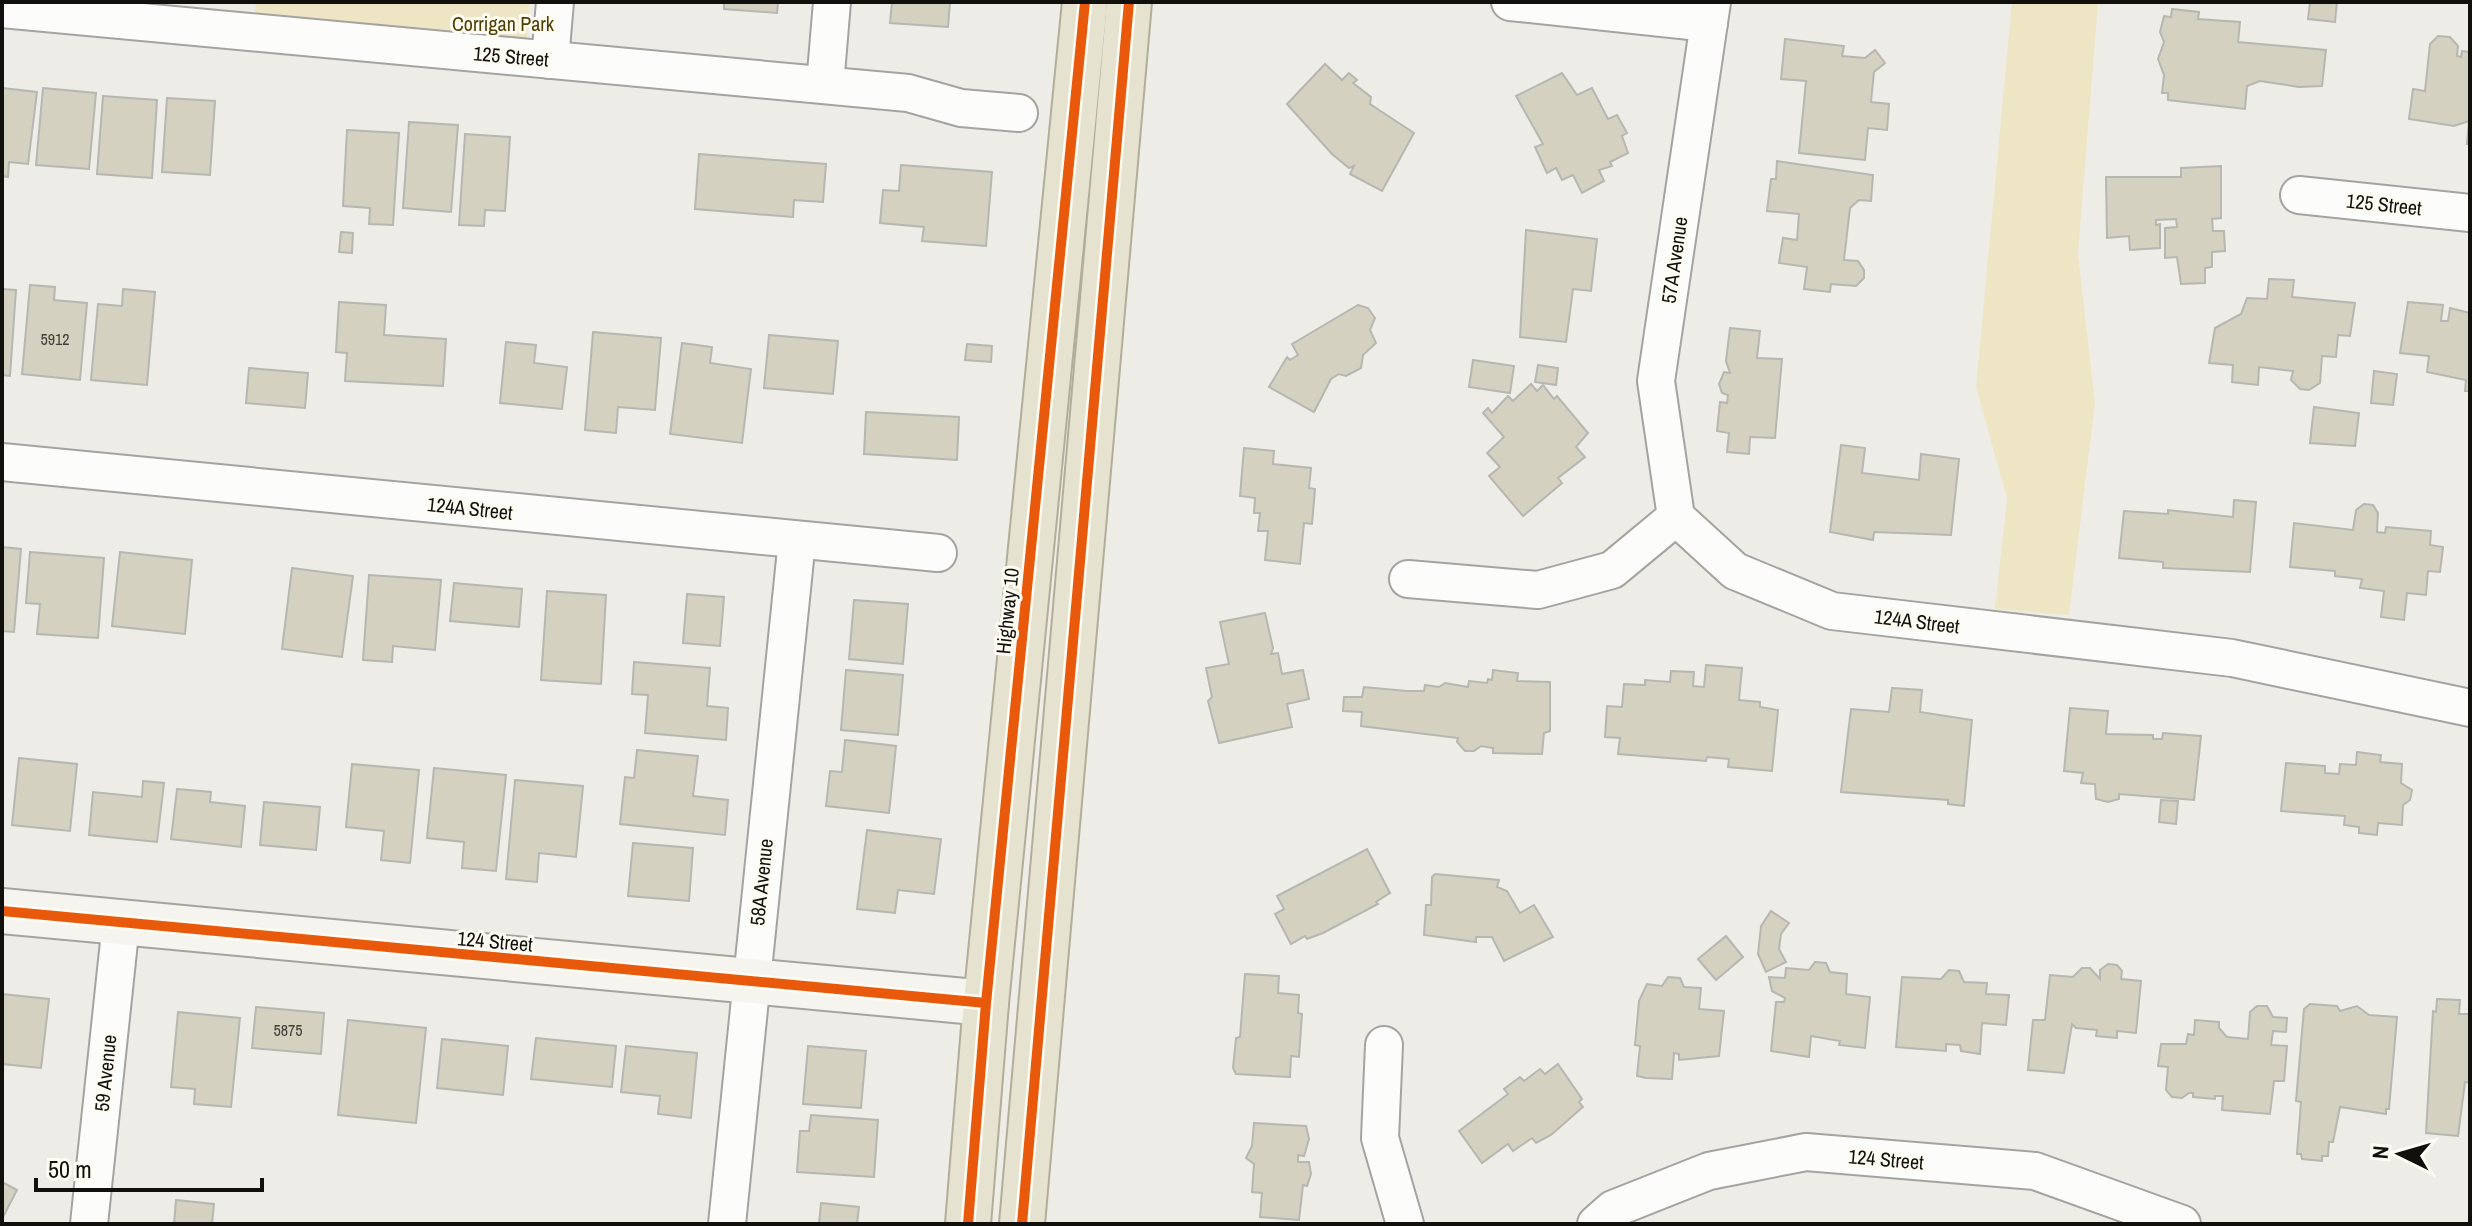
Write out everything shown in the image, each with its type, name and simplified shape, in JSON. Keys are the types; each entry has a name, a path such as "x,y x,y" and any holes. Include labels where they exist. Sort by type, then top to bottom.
{"highway":[{"name":"Highway 10","path":"968,1224 986,1003 1085,2"},
{"path":"1022,1224 1129,2"},
{"path":"986,1003 1006,1040 1011,1061 997,1224"}],"street":[{"path":"550,60 555,2"},
{"path":"825,85 832,2"},
{"path":"1510,2 1711,12"},
{"name":"125 Street","path":"2,9 908,93 961,108 1019,113"},
{"name":"57A Avenue","path":"1676,517 1656,381 1711,12"},
{"name":"125 Street","path":"2299,195 2470,213"},
{"name":"124A Street","path":"2,462 938,553"},
{"path":"1408,579 1538,590 1612,570 1676,517"},
{"name":"124A Street","path":"1676,517 1735,571 1832,611 2232,658 2470,708"},
{"name":"58A Avenue","path":"727,1224 797,540"},
{"name":"124 Street","path":"2,911 986,1003"},
{"name":"59 Avenue","path":"89,1224 121,923"},
{"path":"1384,1045 1380,1138 1405,1224"},
{"name":"124 Street","path":"1596,1224 1613,1209 1709,1171 1806,1152 2035,1171 2182,1224"}],"green space":[{"name":"Corrigan Park","path":"256,2 530,2 526,46 254,21"},
{"path":"2012,2 2098,2 2078,254 2095,403 2069,615 1995,609 2007,498 1976,387"}],"building":[{"path":"724,2 778,2 777,13 724,9"},
{"path":"892,2 950,2 948,27 890,23"},
{"path":"2310,2 2337,2 2335,22 2308,19"},
{"path":"2172,9 2199,12 2198,19 2240,22 2238,42 2326,50 2322,86 2299,87 2260,81 2247,86 2245,109 2168,100 2168,93 2162,93 2164,75 2158,59 2164,42 2160,32 2164,16 2171,17"},
{"path":"2438,36 2450,37 2458,46 2457,56 2461,57 2462,51 2470,52 2470,144 2467,144 2469,121 2454,126 2409,119 2413,89 2425,91 2430,44"},
{"path":"1785,39 1844,46 1842,56 1865,58 1875,50 1885,63 1874,72 1871,102 1889,104 1887,130 1868,128 1865,160 1799,153 1806,81 1781,79"},
{"path":"1325,64 1342,80 1349,73 1357,80 1353,83 1371,97 1370,104 1414,133 1382,191 1350,174 1354,166 1349,168 1332,154 1287,104"},
{"path":"1562,73 1577,95 1592,88 1608,119 1617,115 1627,133 1622,136 1628,153 1610,162 1612,166 1599,170 1604,181 1582,193 1573,175 1562,180 1556,168 1547,173 1535,147 1543,144 1516,96"},
{"path":"2,88 37,92 28,164 9,162 8,177 2,176"},
{"path":"43,88 96,93 89,169 36,165"},
{"path":"103,96 157,100 152,178 97,174"},
{"path":"167,98 215,101 210,175 162,172"},
{"path":"409,122 458,125 451,212 403,208"},
{"path":"347,130 399,133 393,225 369,224 370,208 343,206"},
{"path":"465,134 510,137 505,211 485,210 484,226 459,225"},
{"path":"699,154 826,164 823,202 794,200 793,217 695,209"},
{"path":"1777,161 1873,175 1871,201 1859,200 1850,208 1844,260 1858,261 1864,270 1864,278 1856,286 1831,284 1830,292 1804,289 1807,267 1779,263 1783,238 1797,240 1799,214 1767,211 1771,179 1776,179"},
{"path":"901,165 992,172 986,246 922,241 924,227 880,223 883,190 899,191"},
{"path":"2221,166 2221,218 2212,219 2213,231 2224,231 2225,251 2212,252 2212,267 2205,268 2205,283 2181,284 2177,257 2165,258 2165,228 2177,227 2176,219 2156,220 2156,225 2160,224 2160,248 2130,250 2129,236 2107,238 2106,177 2181,177 2181,168"},
{"path":"1526,230 1597,239 1591,291 1573,289 1566,342 1520,337"},
{"path":"341,232 353,233 352,253 339,252"},
{"path":"2269,279 2294,280 2292,297 2355,303 2350,336 2338,335 2336,357 2322,356 2320,383 2309,390 2300,389 2291,380 2293,371 2259,367 2258,385 2232,382 2233,365 2209,363 2215,328 2241,314 2247,298 2267,299"},
{"path":"30,285 55,287 54,300 87,303 80,380 22,374"},
{"path":"2,289 16,290 10,376 2,375"},
{"path":"123,289 155,292 147,385 91,380 98,304 122,306"},
{"path":"339,302 386,305 384,335 446,339 443,386 345,381 347,353 336,352"},
{"path":"2408,302 2443,305 2441,321 2448,321 2450,308 2470,313 2470,391 2465,391 2466,380 2427,372 2429,356 2400,353"},
{"path":"1358,305 1368,308 1375,318 1370,330 1376,343 1363,355 1361,368 1331,379 1314,412 1269,387 1287,357 1290,360 1298,355 1292,344"},
{"path":"1730,328 1760,331 1757,358 1782,359 1775,438 1750,437 1749,454 1727,452 1729,433 1717,431 1720,402 1727,403 1728,395 1722,393 1719,384 1724,372 1730,373 1726,361"},
{"path":"593,332 661,338 655,410 618,407 616,433 585,430"},
{"path":"769,335 838,341 833,394 764,388"},
{"path":"506,342 536,345 534,363 567,367 562,409 500,403"},
{"path":"682,343 712,347 710,363 751,369 742,443 670,434"},
{"path":"967,344 992,346 991,362 965,360"},
{"path":"1473,360 1514,366 1510,393 1469,387"},
{"path":"1538,365 1558,368 1556,385 1535,382"},
{"path":"249,368 308,373 305,408 246,403"},
{"path":"2374,371 2397,374 2393,405 2371,403"},
{"path":"1531,384 1537,391 1543,385 1554,399 1557,396 1588,433 1576,447 1585,457 1558,478 1562,483 1523,516 1489,476 1500,467 1487,453 1504,437 1483,413 1488,408 1492,413 1508,396 1513,401"},
{"path":"2314,407 2359,413 2355,446 2310,443"},
{"path":"866,412 959,417 957,460 864,454"},
{"path":"1841,445 1865,448 1862,473 1919,480 1921,454 1959,459 1951,535 1874,532 1873,540 1830,532"},
{"path":"1244,448 1274,451 1273,464 1311,468 1309,488 1315,489 1312,524 1304,523 1300,564 1265,560 1268,531 1258,531 1260,513 1254,513 1255,498 1240,496"},
{"path":"2234,500 2256,502 2250,572 2163,568 2163,562 2119,558 2124,511 2168,514 2168,510 2233,517"},
{"path":"2364,504 2373,505 2378,513 2377,532 2385,533 2386,527 2431,531 2430,545 2443,547 2440,572 2428,571 2426,595 2407,593 2404,620 2381,617 2384,591 2360,588 2362,579 2335,576 2335,571 2290,567 2294,523 2353,530 2356,510"},
{"path":"2,547 21,549 14,632 2,631"},
{"path":"30,552 104,558 98,638 37,634 40,604 26,603"},
{"path":"120,552 192,560 185,634 112,626"},
{"path":"292,568 353,576 342,657 282,649"},
{"path":"369,575 441,580 435,650 393,646 392,662 363,660"},
{"path":"454,583 522,589 519,627 450,621"},
{"path":"547,591 606,595 601,684 541,680"},
{"path":"687,594 724,597 720,646 683,643"},
{"path":"854,600 908,604 903,664 849,659"},
{"path":"1265,613 1273,648 1271,654 1278,653 1282,674 1303,670 1309,699 1287,704 1292,727 1219,743 1208,701 1212,697 1206,668 1229,664 1220,622"},
{"path":"634,662 710,668 707,706 728,708 726,740 645,733 648,695 632,694"},
{"path":"1706,665 1742,668 1739,700 1760,702 1760,707 1778,710 1772,771 1728,767 1729,759 1707,757 1706,761 1618,754 1620,738 1605,737 1607,706 1622,707 1624,684 1645,685 1645,680 1670,682 1671,671 1694,672 1693,686 1704,687"},
{"path":"846,670 903,675 898,735 841,730"},
{"path":"1493,670 1518,673 1517,681 1550,682 1550,731 1544,733 1542,754 1493,753 1493,748 1481,746 1474,751 1465,751 1457,742 1458,738 1361,726 1362,712 1343,711 1344,697 1362,697 1364,687 1424,691 1425,685 1439,687 1445,683 1468,687 1469,681 1487,683 1488,679 1492,680"},
{"path":"1892,688 1922,690 1920,712 1972,720 1964,806 1948,804 1948,800 1841,792 1851,709 1889,712"},
{"path":"2070,708 2108,711 2106,734 2153,735 2153,739 2162,739 2163,733 2201,736 2194,800 2119,794 2119,799 2108,802 2096,799 2095,784 2081,783 2083,773 2064,771"},
{"path":"845,740 896,746 889,813 826,806 830,771 842,772"},
{"path":"637,750 698,756 693,796 728,800 725,835 620,824 625,777 634,778"},
{"path":"2357,752 2381,755 2380,762 2402,764 2401,783 2412,790 2410,800 2403,805 2402,825 2378,823 2377,835 2359,833 2359,827 2344,825 2345,816 2281,811 2286,763 2325,766 2325,773 2339,774 2340,764 2356,765"},
{"path":"19,758 77,764 70,831 12,825"},
{"path":"352,764 419,770 410,863 381,860 384,831 346,827"},
{"path":"434,768 506,775 496,871 462,868 464,842 427,838"},
{"path":"515,780 583,786 576,857 539,853 537,882 506,879"},
{"path":"143,781 164,783 157,842 89,835 93,792 142,797"},
{"path":"177,789 211,792 210,802 245,806 241,847 171,839"},
{"path":"2161,800 2178,801 2176,824 2159,822"},
{"path":"264,802 320,807 316,850 260,845"},
{"path":"867,830 941,839 934,894 898,890 895,913 857,909"},
{"path":"633,843 693,848 689,901 628,896"},
{"path":"1367,849 1390,893 1376,902 1378,904 1323,933 1307,939 1305,936 1291,944 1275,914 1284,909 1277,896"},
{"path":"1435,874 1499,880 1497,887 1507,891 1520,913 1534,905 1553,937 1504,961 1492,937 1476,937 1476,942 1424,935 1426,905 1431,905 1432,877"},
{"path":"1771,911 1789,923 1781,934 1779,949 1786,962 1766,972 1758,954 1761,926"},
{"path":"1726,936 1743,957 1716,980 1698,959"},
{"path":"1815,962 1826,963 1830,972 1847,974 1846,994 1870,997 1865,1048 1839,1045 1840,1041 1811,1036 1809,1057 1771,1051 1776,1002 1784,1002 1785,998 1772,991 1769,977 1785,978 1786,968 1809,970"},
{"path":"2108,964 2117,965 2122,971 2121,979 2141,981 2136,1033 2117,1031 2117,1038 2096,1036 2097,1030 2076,1028 2072,1024 2064,1073 2028,1070 2033,1020 2045,1020 2050,975 2073,977 2082,968 2090,968 2100,979 2100,970"},
{"path":"1949,970 1959,971 1964,982 1987,983 1986,994 2009,995 2006,1025 1982,1023 1980,1054 1961,1051 1960,1045 1946,1044 1946,1051 1896,1047 1902,977 1941,979"},
{"path":"1245,974 1279,976 1278,993 1299,995 1298,1013 1302,1014 1299,1057 1291,1056 1290,1077 1236,1074 1233,1068 1236,1038 1240,1037"},
{"path":"1668,977 1680,978 1684,987 1701,988 1699,1009 1724,1011 1719,1056 1679,1060 1679,1054 1674,1053 1672,1079 1637,1076 1640,1046 1635,1045 1639,1001 1647,984 1662,986"},
{"path":"2,994 49,999 41,1068 2,1064"},
{"path":"2437,999 2460,1000 2459,1014 2470,1014 2470,1083 2465,1082 2458,1136 2426,1133 2433,1011 2436,1012"},
{"path":"2310,1004 2337,1006 2340,1011 2357,1006 2369,1015 2397,1017 2389,1109 2386,1109 2386,1114 2340,1107 2333,1142 2329,1142 2328,1156 2322,1156 2322,1161 2302,1159 2301,1154 2297,1154 2301,1102 2296,1101 2304,1009"},
{"path":"2257,1006 2267,1006 2273,1017 2287,1018 2286,1032 2273,1031 2271,1045 2287,1046 2284,1081 2274,1081 2270,1114 2222,1110 2223,1096 2215,1096 2215,1099 2193,1097 2193,1093 2189,1093 2182,1098 2172,1097 2166,1090 2168,1067 2158,1066 2161,1044 2186,1044 2188,1034 2194,1035 2195,1020 2219,1022 2219,1028 2227,1037 2248,1039 2250,1012"},
{"path":"256,1007 324,1013 321,1054 252,1048"},
{"path":"178,1012 240,1018 231,1107 194,1104 195,1089 171,1087"},
{"path":"348,1020 426,1028 416,1123 338,1115"},
{"path":"536,1038 616,1046 612,1087 531,1079"},
{"path":"442,1039 508,1046 503,1095 437,1088"},
{"path":"626,1046 697,1053 691,1118 658,1114 660,1096 621,1092"},
{"path":"808,1046 866,1051 861,1108 803,1104"},
{"path":"1558,1064 1582,1099 1579,1102 1583,1107 1551,1135 1536,1143 1532,1138 1513,1151 1508,1144 1482,1163 1459,1131 1508,1094 1504,1089 1520,1077 1524,1081 1540,1069 1545,1074"},
{"path":"811,1115 878,1120 874,1177 797,1172 800,1131 809,1131"},
{"path":"1254,1123 1306,1126 1309,1139 1304,1156 1298,1155 1298,1162 1309,1162 1311,1174 1307,1186 1303,1185 1299,1220 1260,1217 1262,1193 1252,1192 1254,1164 1246,1158 1252,1146"},
{"path":"2,1182 17,1190 2,1219"},
{"path":"176,1200 214,1204 212,1224 174,1224"},
{"path":"821,1203 859,1207 857,1224 819,1224"}],"cycle path":[{"path":"968,1224 986,1003 1085,2"},
{"path":"1022,1224 1129,2"},
{"path":"2,911 986,1003"}]}
